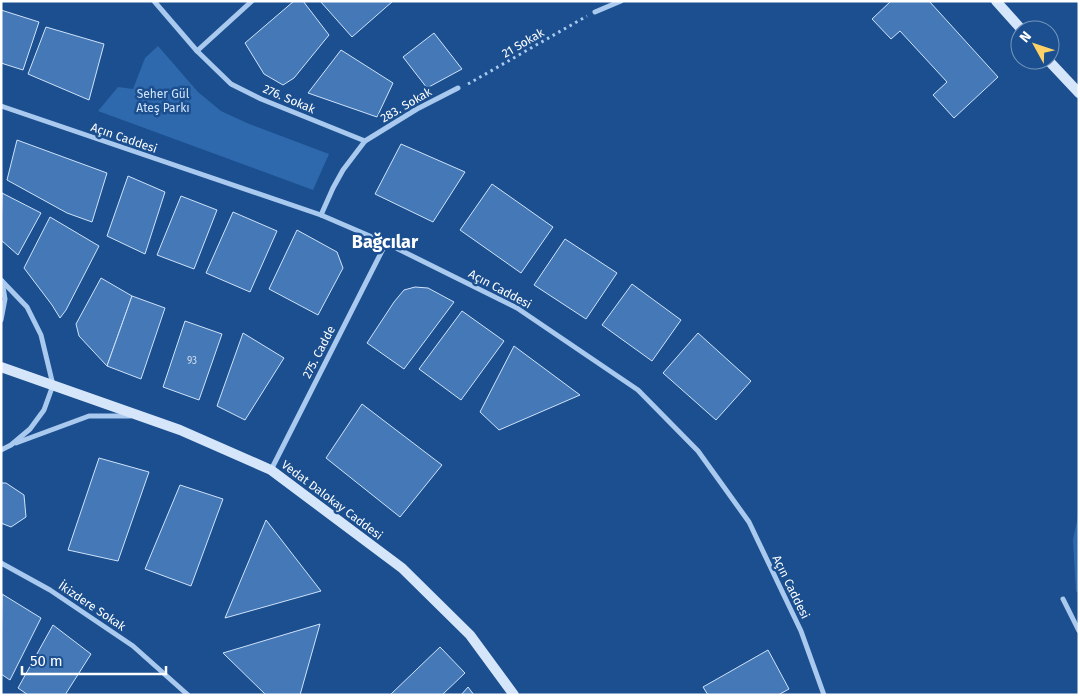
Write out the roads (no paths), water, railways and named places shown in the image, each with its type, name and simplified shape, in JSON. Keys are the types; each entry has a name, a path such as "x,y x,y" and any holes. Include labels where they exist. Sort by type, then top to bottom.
{"street":[{"name":"276. Sokak","path":"154,1 196,51 231,84 261,99 365,141"},
{"path":"196,51 252,1"},
{"path":"595,12 621,1"},
{"path":"996,1 1013,20"},
{"path":"1057,70 1079,93"},
{"name":"283. Sokak","path":"365,141 417,109 458,88"},
{"name":"Açın Caddesi","path":"1,106 321,215 386,242 517,308 638,390 698,451 749,522 801,631 824,695"},
{"path":"321,215 332,188 365,141"},
{"name":"275. Cadde","path":"271,470 386,242"},
{"path":"1,320 5,299 2,280"},
{"path":"2,280 27,307 41,335 54,385 44,410 30,429 11,445"},
{"name":"Vedat Dalokay Caddesi","path":"1,367 196,436 271,470 402,568 470,635 514,695"},
{"path":"1,450 89,416 142,416"},
{"name":"İkizdere Sokak","path":"1,563 50,590 133,646 188,695"},
{"path":"1063,599 1079,631"}],"district":[{"name":"Bağcılar","path":"385,242"}],"park label":[{"name":"Seher Gül Ateş Parkı","path":"163,101"}]}
